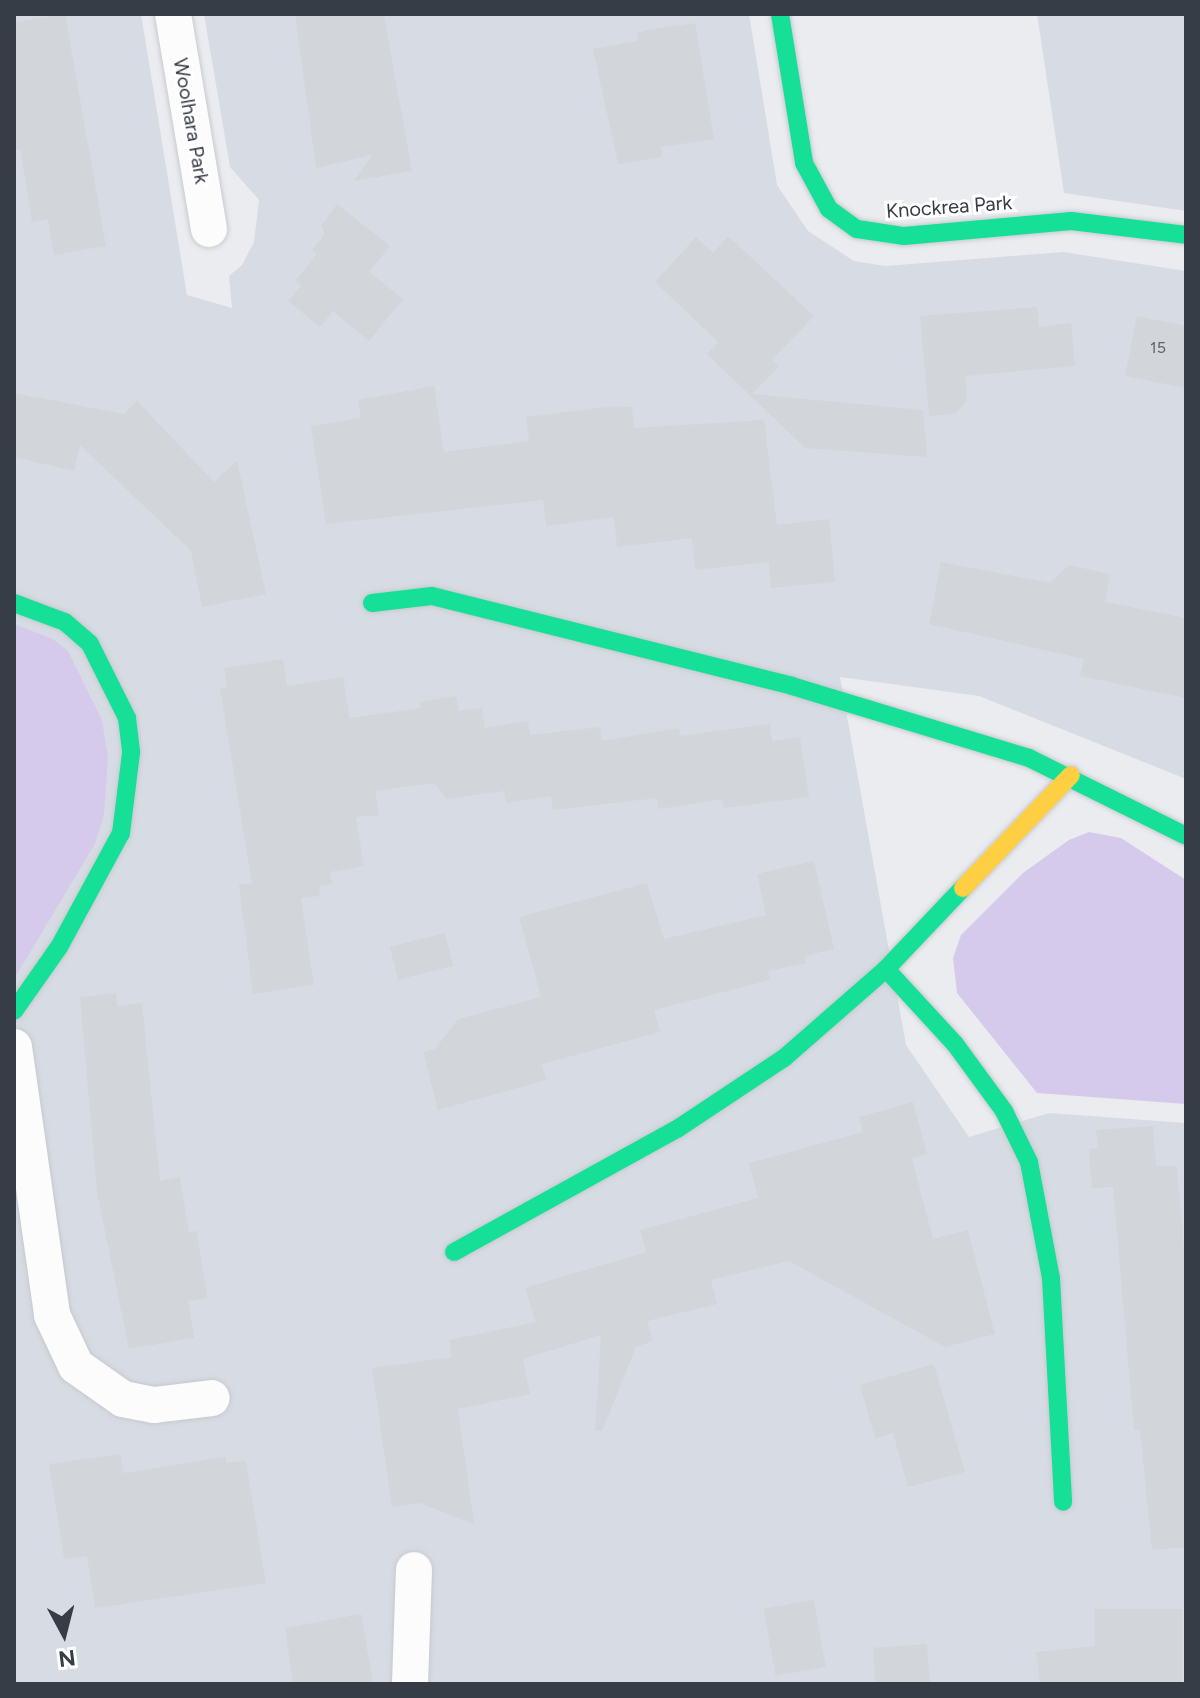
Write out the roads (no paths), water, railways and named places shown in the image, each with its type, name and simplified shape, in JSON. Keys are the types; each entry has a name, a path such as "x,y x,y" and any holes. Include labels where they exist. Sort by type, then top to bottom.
{"street":[{"name":"Woolhara Park","path":"173,14 209,229"},
{"name":"Knockrea Park","path":"780,14 804,163 829,209 857,229 904,236 1071,221 1186,235"},
{"path":"372,603 432,596 575,628 792,686 976,741 1071,775 1186,836"},
{"path":"14,603 65,622 90,644 127,718 131,753 121,833 99,881 37,984 14,1011"},
{"path":"454,1252 737,1091 831,1020 886,969 1071,775"},
{"path":"886,969 963,1055 1004,1111 1029,1162 1044,1221 1051,1278 1063,1502"},
{"path":"14,1047 52,1315 76,1366 123,1399 154,1405 212,1398"},
{"path":"410,1684 414,1570"}]}
